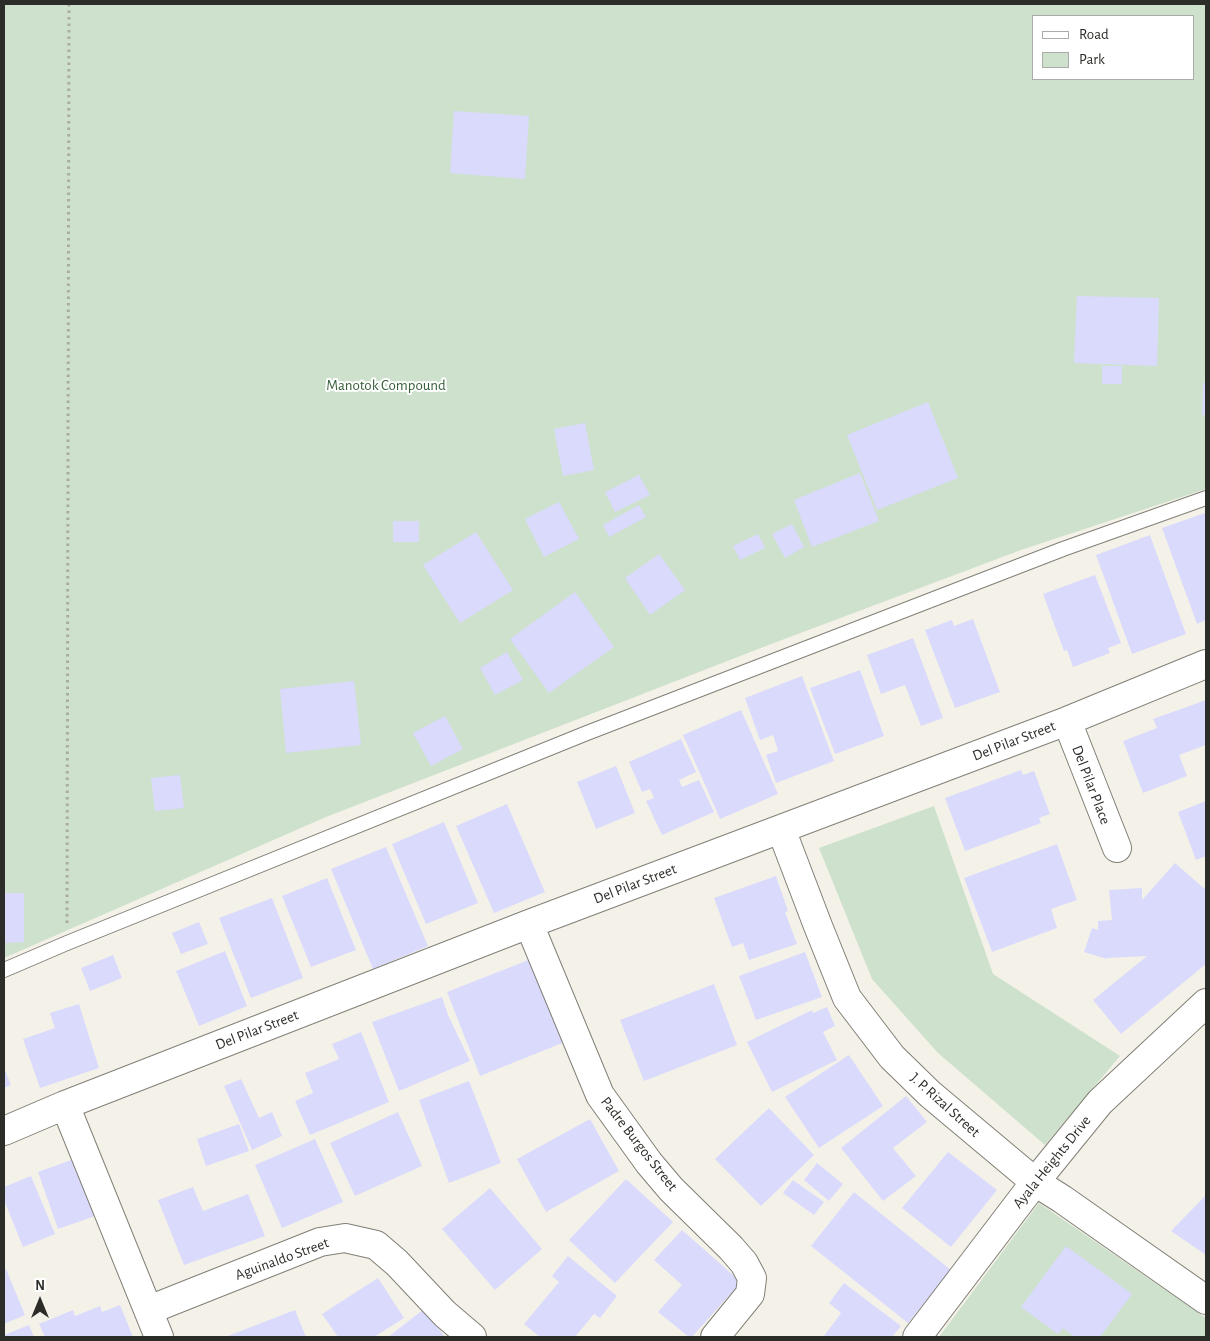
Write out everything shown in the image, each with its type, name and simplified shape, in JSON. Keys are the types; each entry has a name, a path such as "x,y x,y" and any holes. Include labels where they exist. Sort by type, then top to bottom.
{"street":[{"name":"Del Pilar Street","path":"4,1131 65,1105 529,924 1066,721 1206,664"},
{"name":"Del Pilar Place","path":"1066,721 1117,848"},
{"name":"J. P. Rizal Street","path":"781,829 847,998 892,1057 930,1094 1035,1182 1206,1300"},
{"name":"Padre Burgos Street","path":"529,924 600,1095 649,1163 731,1248 744,1263 752,1278 750,1294 715,1337"},
{"name":"Ayala Heights Drive","path":"917,1337 1035,1182 1100,1102 1206,1003"},
{"path":"65,1105 159,1337"},
{"name":"Aguinaldo Street","path":"149,1310 320,1242 346,1238 376,1246 397,1263 445,1314 472,1337"}],"lane":[{"path":"4,970 587,733 1063,549 1206,498"}],"path":[{"path":"67,943 69,4"}],"green space":[{"name":"Manotok Compound","path":"4,4 1206,4 1206,489 1021,550 766,646 326,817 4,958"},
{"path":"934,806 993,974 1120,1056 1045,1145 938,1053 872,979 819,848"},
{"path":"1039,1203 1206,1318 1206,1337 939,1337"}],"building":[{"path":"454,111 529,116 525,179 450,173"},
{"path":"1077,296 1159,298 1157,366 1074,363"},
{"path":"1102,366 1122,366 1122,384 1102,384"},
{"path":"1203,383 1206,383 1206,415 1202,415"},
{"path":"928,402 958,478 877,510 847,435"},
{"path":"585,423 594,470 563,476 554,429"},
{"path":"860,473 879,521 812,547 794,500"},
{"path":"639,475 650,495 615,512 605,492"},
{"path":"559,502 579,539 544,557 525,519"},
{"path":"639,505 646,517 609,537 603,525"},
{"path":"1205,513 1206,620 1197,624 1162,528"},
{"path":"393,521 419,521 419,542 393,542"},
{"path":"792,524 804,547 785,558 772,534"},
{"path":"476,532 513,590 460,623 423,565"},
{"path":"758,534 765,548 740,560 733,546"},
{"path":"1150,535 1186,634 1132,654 1096,555"},
{"path":"659,554 685,590 650,615 625,578"},
{"path":"1095,575 1121,643 1108,648 1110,653 1073,667 1067,650 1064,651 1043,594"},
{"path":"575,592 614,647 549,693 510,639"},
{"path":"973,619 1000,692 955,708 925,630 952,620 954,626"},
{"path":"913,638 943,718 921,726 905,685 881,694 867,655"},
{"path":"507,652 523,680 495,695 480,668"},
{"path":"860,670 884,736 835,754 810,688"},
{"path":"802,676 834,761 776,783 766,755 778,751 773,735 760,740 745,698"},
{"path":"354,681 361,745 286,753 280,689"},
{"path":"1206,700 1206,745 1179,755 1187,776 1143,793 1123,741 1157,728 1153,719"},
{"path":"741,710 778,794 720,819 683,735"},
{"path":"445,716 463,749 431,766 413,733"},
{"path":"681,739 696,772 679,780 682,787 699,780 714,812 662,835 646,801 654,798 650,789 642,792 629,762"},
{"path":"616,766 635,813 596,829 577,782"},
{"path":"1021,770 1023,775 1034,771 1050,814 1039,818 1041,823 965,851 945,798"},
{"path":"180,775 184,808 155,811 151,778"},
{"path":"1206,801 1206,856 1196,860 1178,812"},
{"path":"507,804 545,892 494,913 456,826"},
{"path":"444,822 478,903 426,924 392,844"},
{"path":"1057,844 1077,900 1051,909 1057,928 992,952 964,878"},
{"path":"386,847 428,946 373,969 331,869"},
{"path":"1175,863 1206,890 1206,964 1121,1034 1093,1000 1147,956 1107,959 1084,952 1092,928 1098,930 1098,921 1112,920 1109,890 1142,888 1142,900"},
{"path":"776,876 788,911 785,912 797,944 749,960 743,943 732,947 714,898"},
{"path":"327,878 356,950 311,967 282,896"},
{"path":"4,893 24,893 24,942 4,943"},
{"path":"272,898 303,978 251,998 219,918"},
{"path":"199,922 208,944 181,954 172,933"},
{"path":"225,951 247,1006 199,1026 176,971"},
{"path":"805,952 822,997 756,1020 739,976"},
{"path":"113,955 122,978 90,991 81,968"},
{"path":"531,959 565,1042 480,1076 447,992"},
{"path":"714,984 737,1045 644,1081 620,1020"},
{"path":"442,997 448,1015 470,1061 399,1091 372,1022"},
{"path":"79,1004 99,1068 40,1088 23,1039 55,1028 50,1013"},
{"path":"827,1007 835,1026 823,1032 837,1060 772,1092 747,1042 812,1010 813,1013"},
{"path":"361,1032 389,1102 310,1135 295,1101 313,1093 305,1073 339,1059 332,1044"},
{"path":"849,1055 883,1106 819,1148 785,1097"},
{"path":"4,1068 11,1085 4,1088"},
{"path":"241,1079 259,1118 272,1112 282,1136 252,1150 224,1086"},
{"path":"469,1081 501,1163 449,1183 419,1100"},
{"path":"906,1096 927,1122 893,1148 916,1176 883,1201 841,1148"},
{"path":"769,1108 814,1155 761,1206 715,1159"},
{"path":"398,1112 422,1166 355,1196 330,1143"},
{"path":"590,1119 619,1171 546,1212 517,1159"},
{"path":"239,1124 249,1151 206,1166 197,1139"},
{"path":"315,1139 343,1202 282,1228 255,1165"},
{"path":"948,1152 997,1190 951,1247 902,1208"},
{"path":"74,1159 95,1216 58,1229 38,1172"},
{"path":"817,1163 843,1184 829,1201 804,1180"},
{"path":"31,1176 55,1234 23,1247 4,1200 4,1187"},
{"path":"626,1179 673,1222 615,1283 569,1240"},
{"path":"793,1180 824,1202 814,1215 783,1193"},
{"path":"193,1187 203,1211 248,1194 265,1236 184,1265 158,1200"},
{"path":"490,1188 542,1249 495,1290 442,1229"},
{"path":"854,1192 951,1270 908,1323 811,1246"},
{"path":"1206,1195 1206,1255 1171,1231"},
{"path":"682,1230 741,1282 692,1337 689,1337 658,1312 682,1285 654,1260"},
{"path":"1066,1246 1132,1294 1100,1337 1075,1337 1063,1328 1058,1334 1021,1307"},
{"path":"568,1256 617,1296 600,1318 594,1314 575,1337 540,1337 524,1324 559,1282 552,1276"},
{"path":"6,1269 25,1315 4,1324 4,1270"},
{"path":"378,1278 404,1318 374,1337 338,1337 322,1314"},
{"path":"844,1283 901,1326 892,1337 824,1336 841,1313 829,1303"},
{"path":"120,1305 133,1337 45,1337 39,1324 73,1310 75,1316 100,1306 102,1312"},
{"path":"424,1309 445,1337 388,1337"},
{"path":"295,1310 306,1337 225,1337"},
{"path":"29,1325 34,1337 4,1337 4,1335"}]}
